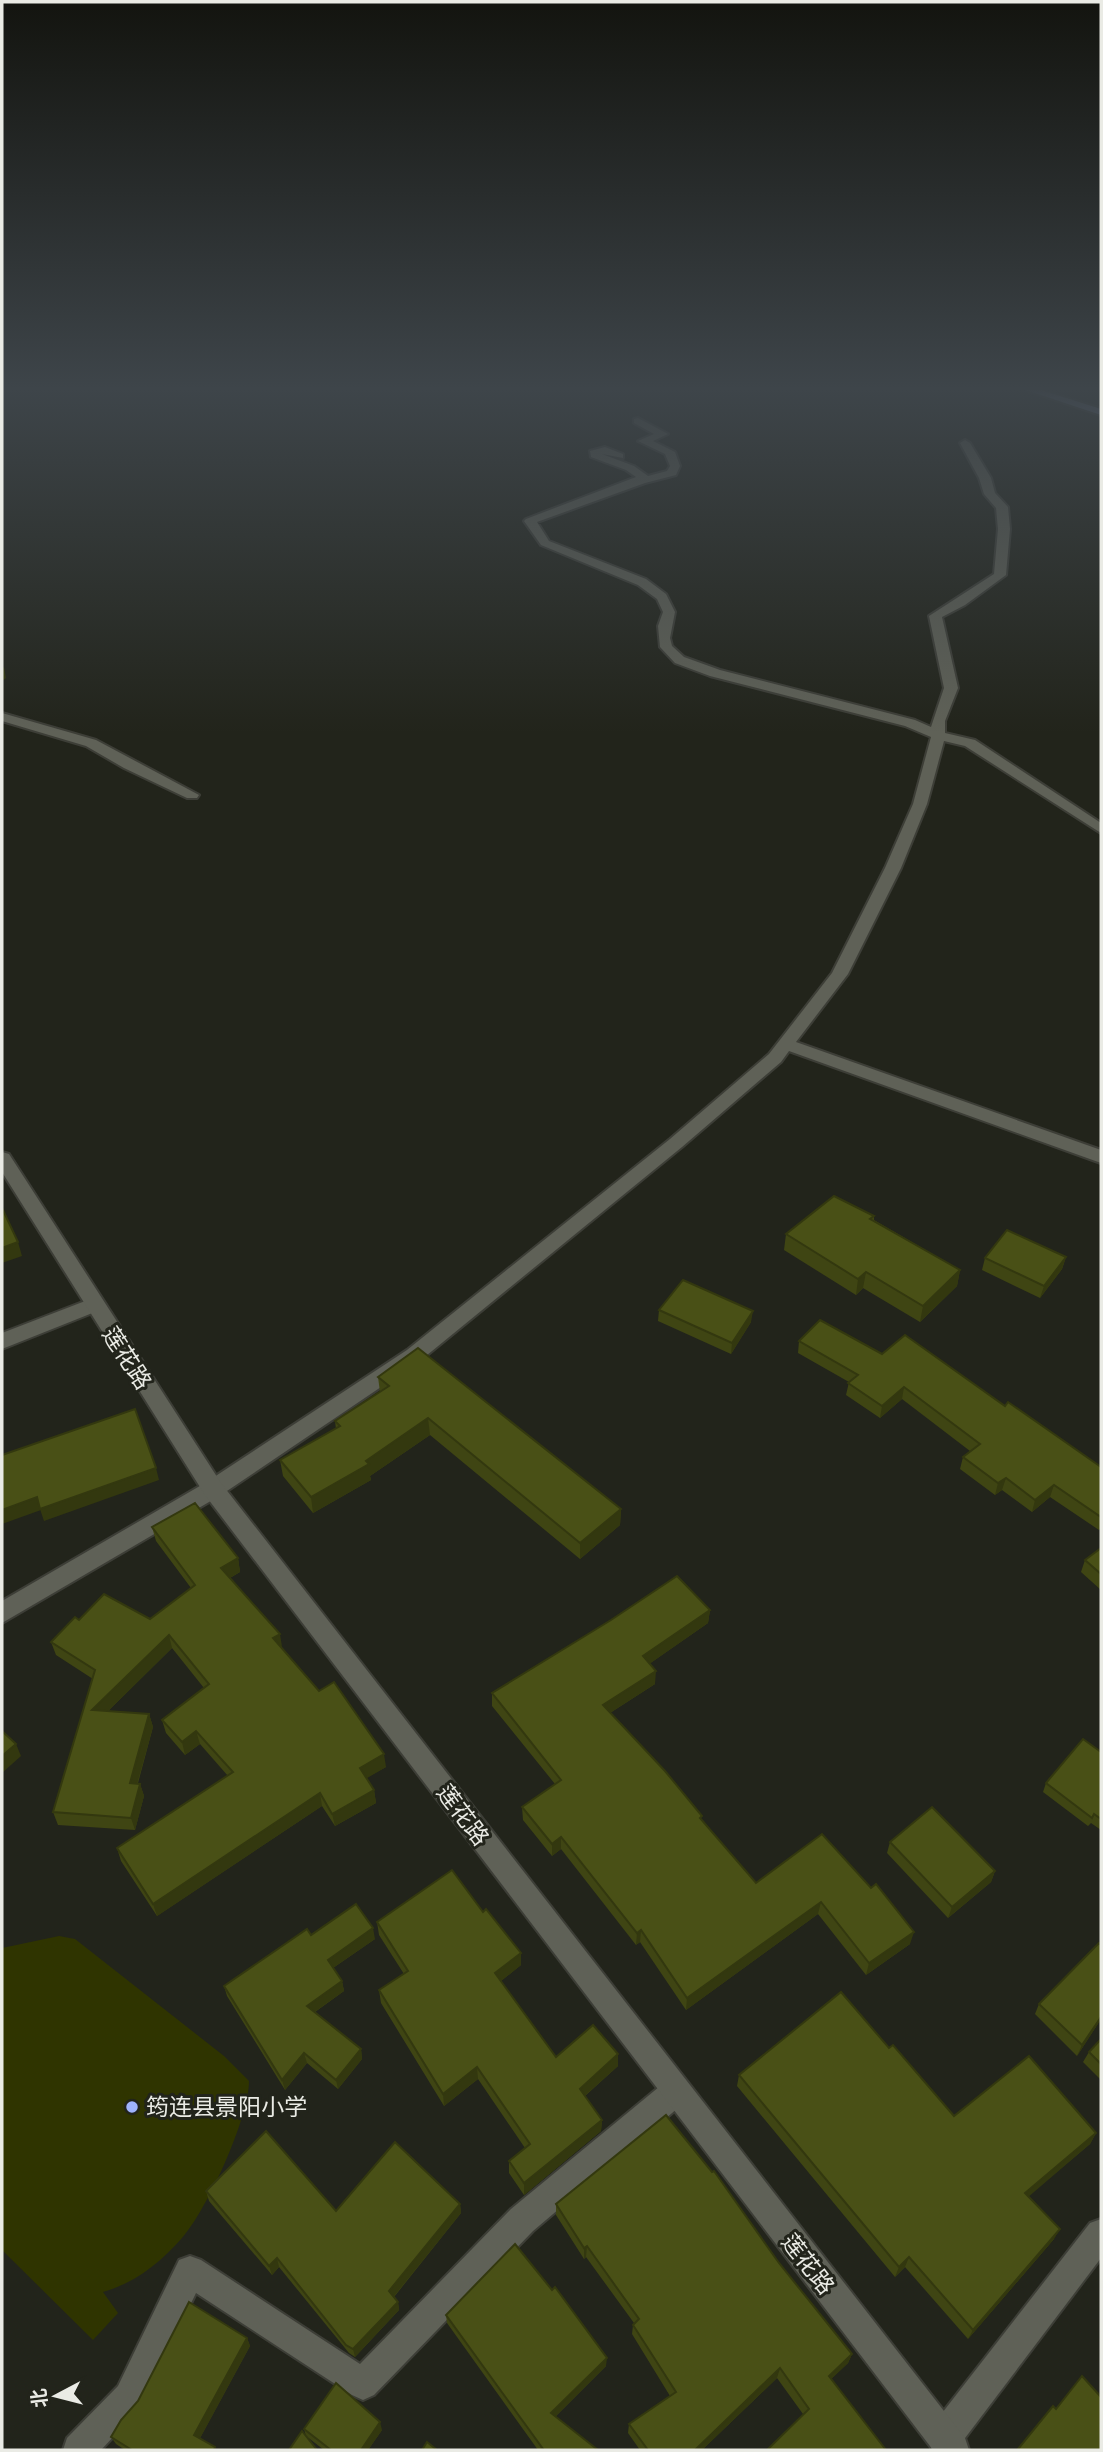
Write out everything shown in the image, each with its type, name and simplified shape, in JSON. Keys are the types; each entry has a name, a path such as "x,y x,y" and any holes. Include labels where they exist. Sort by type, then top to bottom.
{"street":[{"path":"576,504 530,521 545,543 642,582 662,597 669,612 662,630 663,644 668,651 687,663 910,723 938,735 970,743 1101,829"},
{"path":"2,1613 213,1489 414,1354 676,1143 775,1058 840,974 893,868 920,804 938,735 938,721 951,688 935,616 1000,575 1004,528 1000,504"},
{"path":"2,717 92,743 129,765 192,795"},
{"path":"785,1044 1101,1157"},
{"name":"莲花路","path":"2,1158 93,1306 213,1489 948,2444"},
{"path":"2,1341 93,1306"},
{"path":"79,2450 129,2397 190,2271 363,2384 522,2220 675,2092"},
{"path":"948,2444 1101,2234"}],"green space":[{"path":"59,1936 75,1939 224,2056 249,2081 234,2140 203,2207 182,2238 156,2264 136,2278 103,2292 118,2313 93,2340 2,2250 2,1948"}],"building":[{"path":"834,1196 874,1216 870,1219 960,1270 923,1306 866,1272 858,1279 786,1234"},
{"path":"2,1208 18,1242 2,1248"},
{"path":"1007,1230 1066,1257 1044,1286 985,1258"},
{"path":"683,1280 753,1311 732,1343 659,1310"},
{"path":"820,1320 882,1354 905,1335 1005,1406 1008,1402 1101,1467 1101,1517 1054,1485 1035,1500 1006,1478 998,1483 963,1457 980,1444 904,1387 882,1406 848,1383 858,1375 799,1341"},
{"path":"418,1348 621,1509 580,1543 428,1418 366,1461 369,1464 311,1497 280,1460 340,1426 335,1421 389,1386 378,1377"},
{"path":"135,1409 156,1468 40,1509 37,1497 2,1510 2,1455"},
{"path":"195,1503 238,1558 221,1568 280,1634 273,1638 319,1691 334,1682 384,1754 360,1768 374,1790 332,1814 320,1793 153,1904 117,1848 233,1772 196,1731 182,1742 162,1720 209,1684 169,1635 92,1710 149,1714 130,1783 140,1784 131,1818 53,1812 95,1670 51,1642 75,1617 79,1620 104,1594 150,1619 195,1585 152,1527"},
{"path":"1101,1548 1101,1574 1085,1560"},
{"path":"677,1576 710,1610 643,1656 656,1671 603,1705 665,1771 702,1816 700,1818 756,1883 822,1834 871,1888 876,1884 914,1932 869,1963 821,1902 687,1998 641,1930 637,1933 561,1837 552,1844 522,1807 561,1780 492,1693"},
{"path":"2,1731 16,1744 2,1756"},
{"path":"1083,1739 1101,1752 1101,1819 1094,1814 1092,1818 1046,1783"},
{"path":"932,1807 995,1871 952,1907 890,1842"},
{"path":"452,1870 483,1912 486,1909 521,1953 495,1973 556,2057 593,2025 618,2054 580,2089 602,2120 524,2183 509,2161 530,2144 477,2067 443,2094 379,1990 408,1971 377,1922"},
{"path":"356,1904 373,1928 328,1960 342,1981 307,2006 361,2049 336,2080 304,2053 282,2080 224,1986 307,1929 311,1935"},
{"path":"1099,1943 1101,2017 1082,2045 1039,2004"},
{"path":"841,1992 889,2048 893,2045 954,2116 1029,2056 1096,2133 1025,2193 1060,2229 973,2330 909,2257 899,2267 739,2075"},
{"path":"1101,2039 1101,2064 1089,2052"},
{"path":"666,2115 712,2172 714,2171 779,2263 852,2354 829,2376 886,2450 767,2450 809,2409 780,2368 695,2450 648,2450 629,2424 676,2392 633,2325 639,2319 587,2246 584,2248 556,2204"},
{"path":"266,2131 336,2211 395,2142 460,2204 389,2291 398,2302 353,2349 346,2345 277,2258 269,2266 206,2191"},
{"path":"515,2244 552,2290 555,2287 607,2358 551,2413 598,2450 542,2450 446,2315"},
{"path":"189,2302 247,2338 194,2435 215,2447 214,2450 132,2450 111,2437 121,2420 138,2401"},
{"path":"1082,2376 1101,2397 1101,2450 1019,2450 1053,2406 1056,2409"},
{"path":"336,2383 380,2422 361,2450 331,2450 304,2429"},
{"path":"302,2431 317,2450 289,2450"},
{"path":"427,2442 437,2450 422,2450"}],"place":[{"name":"筠连县景阳小学","path":"132,2107"}]}
